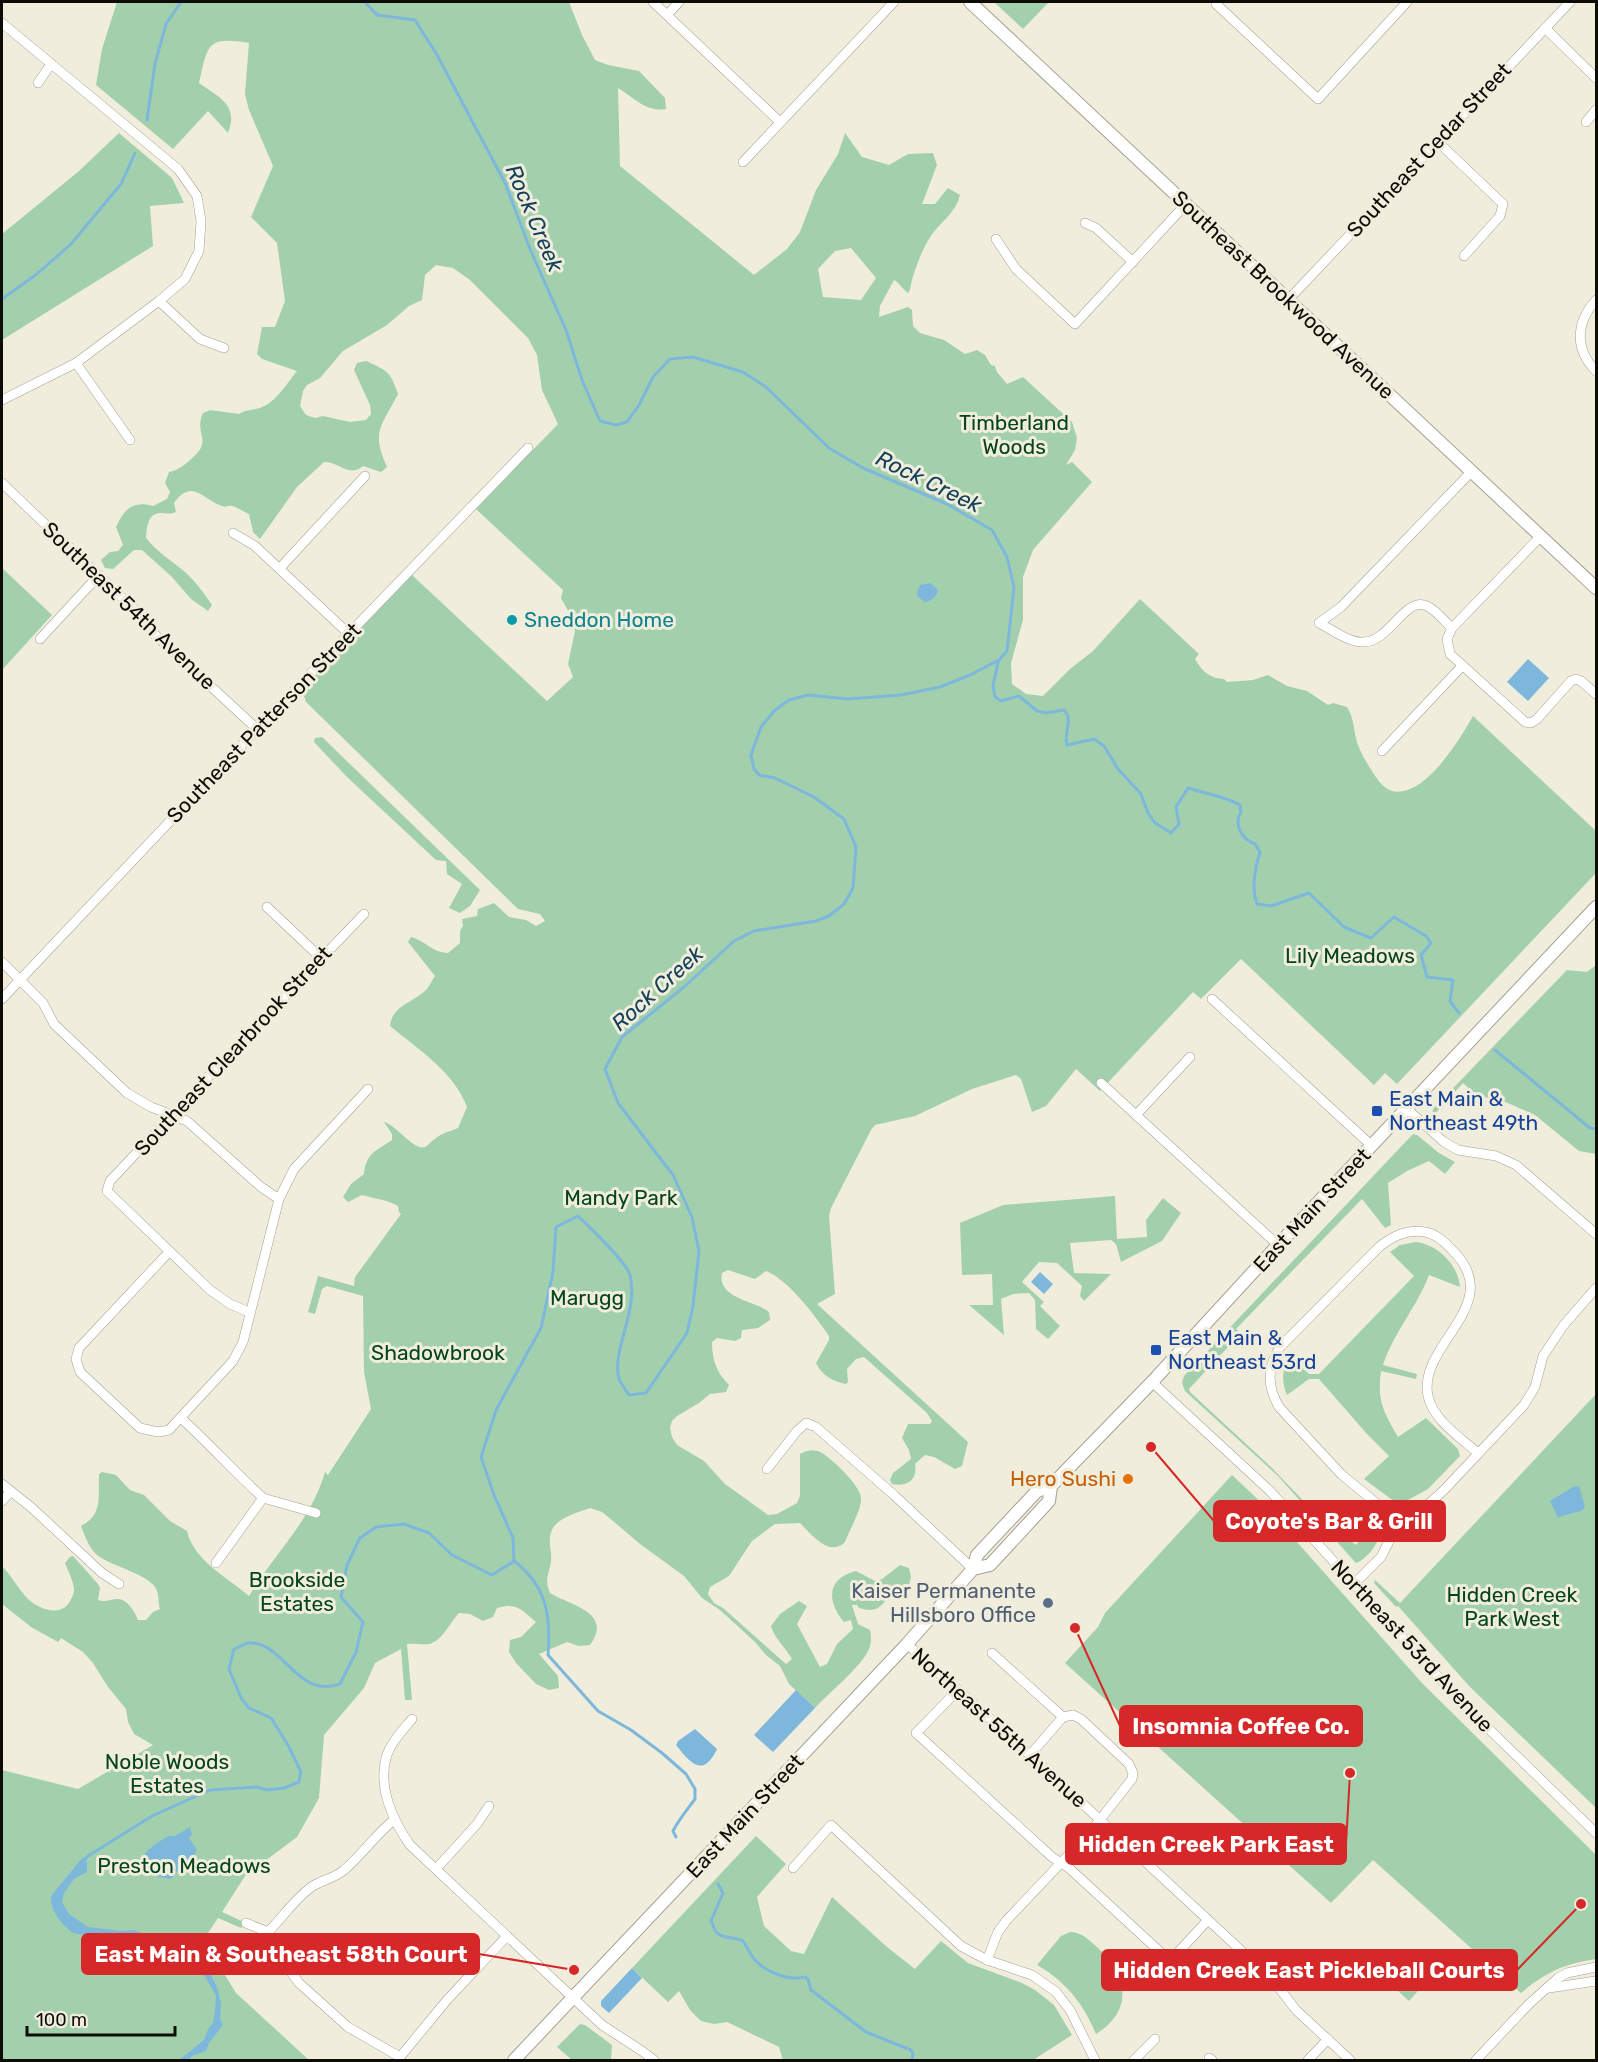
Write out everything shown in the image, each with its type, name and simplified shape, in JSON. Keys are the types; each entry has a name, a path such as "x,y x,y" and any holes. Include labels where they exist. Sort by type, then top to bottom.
{"main road":[{"name":"Southeast Brookwood Avenue","path":"970,2 1596,588"},
{"name":"East Main Street","path":"514,2061 907,1644 973,1569 990,1565 1049,1501 1051,1486 1152,1382 1596,907"}],"street":[{"path":"653,2 780,122"},
{"path":"666,15 679,2"},
{"path":"743,162 894,2"},
{"path":"1216,4 1318,99 1407,2"},
{"name":"Southeast Cedar Street","path":"1289,299 1570,2"},
{"path":"2,23 178,169 197,196 201,221 199,251 185,279 76,363 2,400"},
{"path":"1545,28 1596,78"},
{"path":"38,83 51,64"},
{"path":"1586,122 1596,110"},
{"path":"1438,142 1503,204 1500,216 1464,256"},
{"path":"996,239 1016,269 1075,324 1186,204"},
{"path":"1085,223 1096,228 1133,262"},
{"path":"1596,300 1581,321 1580,335 1583,351 1596,371"},
{"path":"159,301 200,339 224,348"},
{"path":"76,363 130,440"},
{"name":"Southeast Patterson Street","path":"2,999 257,729 528,448"},
{"path":"1452,628 1425,605 1417,604 1409,608 1383,635 1362,642 1350,639 1319,623 1341,607 1472,471"},
{"path":"280,568 365,476"},
{"name":"Southeast 54th Avenue","path":"2,483 133,608 151,631 257,729"},
{"path":"233,533 255,546 349,634"},
{"path":"1541,536 1452,628 1447,639 1450,654 1525,722 1531,723 1571,681 1576,679 1596,694"},
{"path":"40,639 99,575"},
{"path":"1382,751 1462,666"},
{"path":"267,906 321,958"},
{"name":"Southeast Clearbrook Street","path":"169,1252 107,1191 110,1181 158,1130 176,1115 202,1083 364,914"},
{"path":"2,962 42,1003 54,1024 127,1093 151,1107 176,1115 199,1130 261,1187 279,1199"},
{"path":"1212,999 1372,1146"},
{"path":"1136,1115 1190,1057"},
{"path":"1101,1083 1278,1245"},
{"path":"249,1312 230,1304 210,1290 169,1252 79,1348 76,1359 80,1372 140,1428 158,1432 169,1430 233,1361 243,1341 279,1199 294,1169 368,1089"},
{"path":"1407,1109 1444,1142 1458,1150 1496,1156 1516,1165 1596,1234"},
{"path":"1400,1522 1341,1474 1280,1407 1272,1391 1270,1375 1273,1359 1280,1347 1379,1247 1394,1236 1414,1230 1432,1233 1462,1259 1468,1272 1470,1293 1466,1307 1430,1368 1426,1380 1428,1398 1438,1416 1478,1453"},
{"path":"1354,1584 1381,1557 1400,1522 1431,1502 1445,1489 1524,1405 1535,1387 1543,1356 1548,1347 1596,1288"},
{"name":"Northeast 53rd Avenue","path":"1152,1382 1270,1491 1459,1700 1596,1833"},
{"path":"181,1418 263,1498 316,1513"},
{"path":"767,1469 806,1423 816,1427 973,1569"},
{"path":"2,1484 32,1508 102,1573 119,1584"},
{"path":"2,1501 10,1492"},
{"path":"216,1563 263,1498"},
{"name":"Northeast 55th Avenue","path":"907,1644 1273,1980 1296,2010 1350,2061"},
{"path":"992,1653 1063,1717"},
{"path":"958,1690 916,1733 1170,1961"},
{"path":"987,1960 998,1932 1006,1921 1092,1830 1132,1779 1132,1768 1081,1719 1073,1715 1063,1717 1030,1755"},
{"path":"412,1719 396,1739 386,1757 384,1775 394,1820 410,1845 609,2031 654,2061"},
{"path":"436,1869 477,1824 489,1806"},
{"path":"268,1932 304,1893 343,1871 383,1828 394,1820"},
{"path":"793,1868 831,1825 961,1947 987,1960 1032,1976 1056,1992 1070,2010 1095,2061"},
{"path":"1158,1974 1208,1920"},
{"path":"246,1923 268,1932 290,1971 300,1983 348,2027 400,2057 447,2000 507,1936"},
{"path":"1476,2061 1529,2004 1558,1978 1567,1973 1596,1967"},
{"path":"1549,1988 1596,1981"},
{"path":"1134,2061 1155,2038"},
{"path":"1308,2061 1328,2039"}],"green space":[{"path":"117,2 569,2 595,60 639,71 665,98 666,109 653,109 618,88 620,166 754,275 787,249 800,232 816,190 838,154 845,133 862,157 889,165 908,154 933,153 937,165 922,204 935,204 948,188 960,195 952,211 925,245 910,290 908,293 894,280 880,306 879,317 908,307 912,310 913,326 920,333 944,340 965,354 977,350 985,355 991,365 995,366 1007,384 1023,377 1072,422 1077,438 1075,450 1066,465 1072,462 1092,482 1033,550 1023,577 1023,620 1011,663 1012,684 1026,694 1043,696 1070,669 1093,651 1140,599 1199,654 1195,659 1210,676 1224,679 1227,682 1253,680 1268,675 1287,686 1307,691 1328,705 1333,703 1347,707 1362,755 1378,780 1389,790 1404,791 1428,777 1450,752 1473,716 1596,831 1596,873 1397,1084 1385,1073 1374,1085 1241,959 1201,999 1193,992 1100,1091 1076,1069 1046,1106 1032,1112 1021,1079 1016,1075 972,1089 915,1116 875,1125 831,1208 829,1216 835,1294 817,1304 968,1442 962,1466 955,1469 934,1457 925,1455 915,1464 915,1474 910,1481 897,1485 892,1484 890,1480 893,1473 911,1459 902,1438 908,1424 930,1424 932,1421 927,1413 864,1357 856,1359 847,1369 848,1382 846,1384 837,1382 825,1374 816,1363 829,1336 792,1290 766,1271 755,1279 728,1270 722,1273 722,1282 731,1294 769,1312 770,1320 758,1328 742,1330 741,1338 735,1341 717,1338 712,1342 716,1365 729,1385 726,1392 710,1394 677,1416 670,1428 677,1445 704,1461 725,1484 768,1515 777,1514 797,1503 800,1496 800,1454 813,1450 829,1458 844,1472 860,1493 861,1503 857,1514 845,1542 839,1546 827,1546 821,1543 800,1523 775,1524 752,1541 729,1576 710,1587 708,1594 714,1603 723,1608 786,1664 792,1659 771,1626 780,1614 799,1601 807,1606 797,1624 820,1667 827,1664 837,1644 853,1629 851,1620 844,1622 834,1606 832,1591 839,1579 856,1571 875,1581 882,1579 900,1565 909,1568 911,1577 909,1585 875,1609 866,1610 852,1605 858,1624 870,1630 869,1648 857,1666 815,1708 789,1684 780,1666 720,1610 702,1598 684,1576 640,1544 602,1512 590,1508 560,1521 555,1525 550,1537 551,1558 547,1580 550,1593 586,1611 597,1625 596,1634 590,1645 579,1646 567,1642 539,1654 558,1676 559,1688 549,1690 536,1684 509,1652 510,1640 521,1637 536,1622 523,1611 510,1606 497,1608 493,1617 483,1621 470,1614 459,1613 436,1641 427,1644 407,1644 412,1700 405,1700 401,1649 375,1663 364,1688 324,1735 319,1798 297,1837 245,1876 222,1912 244,1922 241,1928 218,1918 198,1948 222,1970 236,1993 309,2060 2,2060 2,1770 78,1789 153,1745 134,1734 128,1722 126,1709 83,1652 61,1638 58,1642 31,1627 2,1604 2,1566 28,1599 49,1610 60,1610 69,1603 72,1597 74,1587 65,1563 73,1556 98,1584 100,1588 98,1600 124,1601 133,1610 138,1620 146,1620 153,1612 160,1609 158,1593 154,1585 140,1575 97,1555 86,1538 81,1526 88,1522 96,1511 99,1498 99,1474 102,1472 116,1475 130,1490 144,1495 170,1521 187,1531 191,1542 204,1560 249,1596 311,1506 325,1472 328,1475 371,1409 364,1372 363,1296 327,1286 322,1289 315,1314 308,1312 318,1276 354,1286 355,1277 401,1214 398,1206 385,1200 362,1195 348,1202 343,1197 351,1184 364,1174 370,1157 392,1140 392,1134 384,1122 410,1142 425,1147 441,1135 458,1128 467,1107 461,1094 444,1072 390,1026 399,1008 427,989 435,976 408,942 411,937 437,951 448,953 460,943 462,919 477,916 478,909 494,903 509,917 526,920 536,926 545,921 540,914 518,909 306,702 302,690 412,575 547,701 573,677 568,664 575,631 570,614 561,598 563,590 476,509 558,424 542,390 537,355 528,338 470,280 453,268 436,265 425,275 422,300 409,306 387,325 343,351 320,378 307,385 303,391 300,406 306,415 350,422 366,420 371,414 370,405 354,370 357,363 366,361 387,373 398,394 380,430 380,445 387,467 381,472 363,466 349,470 324,462 297,487 260,539 253,532 249,514 234,507 225,507 215,503 198,492 186,492 180,495 174,503 176,512 152,516 146,538 196,584 212,605 208,611 191,599 172,577 142,550 134,550 113,569 105,568 101,560 110,552 118,551 123,545 116,527 122,516 130,508 139,504 153,506 167,499 170,492 165,483 169,472 185,464 201,447 200,427 203,413 210,410 239,414 262,407 277,396 297,371 262,359 257,354 262,327 275,327 285,301 277,243 251,217 273,166 249,110 245,94 249,43 224,41 211,46 202,70 199,83 220,98 229,109 231,123 228,133 208,111 173,149 96,85 102,49","holes":["851,248 876,278 861,300 823,297 818,269 835,251"]},
{"path":"994,2 1049,2 1023,29"},
{"path":"119,133 172,178 184,203 150,206 153,246 2,340 2,234 79,171"},
{"path":"2,568 52,615 2,670"},
{"path":"322,737 480,890 470,906 460,913 449,908 462,884 447,874 446,861 436,860 348,778 314,742 315,738"},
{"path":"1596,965 1596,1154 1579,1151 1535,1115 1501,1100 1478,1096 1463,1083 1432,1117 1433,1109 1567,970 1587,972"},
{"path":"1413,1134 1455,1162 1445,1174 1429,1161 1388,1183 1391,1225 1385,1228 1362,1199 1236,1329 1241,1333 1189,1389 1271,1467 1315,1513 1356,1545 1377,1519 1381,1530 1376,1544 1367,1556 1356,1563 1278,1476 1185,1391 1182,1383 1184,1376"},
{"path":"1115,1196 1117,1239 1147,1237 1146,1220 1163,1198 1181,1213 1162,1241 1121,1262 1116,1244 1111,1240 1070,1243 1074,1273 1111,1274 1084,1301 1080,1296 1082,1286 1057,1263 1039,1262 1022,1282 1044,1302 1040,1306 1060,1326 1048,1339 1036,1329 1035,1300 1029,1293 1013,1294 1001,1299 1004,1335 969,1305 993,1305 992,1274 962,1275 960,1223 1003,1205"},
{"path":"1416,1242 1432,1247 1446,1257 1455,1271 1460,1287 1429,1275 1383,1365 1417,1374 1416,1379 1381,1371 1382,1406 1398,1437 1426,1418 1458,1449 1460,1456 1428,1489 1399,1505 1364,1479 1389,1456 1319,1379 1309,1379 1287,1395 1283,1375 1290,1356 1309,1374 1319,1374 1414,1276 1390,1252 1400,1245"},
{"name":"Hidden Creek Park West","path":"1596,1394 1596,1808 1470,1687 1398,1606 1396,1607 1374,1583 1375,1580 1400,1603"},
{"path":"1232,1475 1266,1507 1422,1683 1596,1855 1596,1959 1574,1963 1556,1970 1521,1993 1373,1860 1331,1903 1065,1663 1098,1627 1105,1613"},
{"path":"756,1836 786,1864 757,1897 764,1926 791,1951 804,1954 832,1897 915,1969 941,1941 968,1963 1035,1990 1054,2005 1072,2035 1033,2060 783,2060 779,2047 727,2022 714,2024 701,2021 690,2010 679,1991 668,2002 632,1968"},
{"path":"1070,1932 1082,1935 1098,1948 1108,1958 1120,1981 1121,2003 1117,2014 1096,2034 1072,1994 1057,1979 1037,1965 1061,1936"},
{"path":"1406,1980 1418,1991 1409,2001 1397,1990"},
{"path":"580,2024 585,2025 612,2045 611,2060 572,2060 557,2047"}],"water":[{"path":"930,583 938,590 932,599 925,602 918,597 917,593 920,585"},
{"path":"1528,659 1549,678 1528,701 1507,682"},
{"path":"1040,1272 1053,1284 1044,1294 1031,1282"},
{"path":"1579,1486 1585,1507 1581,1511 1558,1517 1550,1501 1573,1487"},
{"path":"796,1690 815,1708 773,1752 754,1735"},
{"path":"695,1729 717,1749 712,1758 702,1765 692,1762 676,1745"},
{"path":"190,1827 192,1834 189,1838 197,1850 191,1860 180,1865 170,1879 141,1873 136,1867 146,1852 168,1836 175,1836"},
{"path":"83,1857 87,1862 87,1872 74,1879 64,1893 62,1902 69,1914 88,1927 121,1931 134,1930 190,1951 205,1964 217,1987 221,2003 220,2019 223,2025 209,2043 206,2051 192,2056 189,2060 176,2060 204,2040 213,2023 215,2011 216,1996 205,1976 186,1956 73,1933 57,1917 52,1907 51,1896"},
{"path":"632,1968 642,1978 609,2013 601,2006 601,2001"}],"waterway":[{"path":"147,120 155,64 166,24 181,2"},
{"name":"Rock Creek","path":"365,2 377,15 415,20 437,55 505,183 530,249 566,330 582,380 600,421 616,425 627,422 639,405 653,377 670,359 693,357 743,372 766,387 829,448 863,468 947,504 992,530 1007,557 1014,587 1007,651 999,660 940,687 901,695 848,699 808,695 789,700 774,711 761,727 751,755 754,769 759,775 775,778 814,797 844,819 856,847 853,888 844,904 829,916 816,921 754,931 734,941 684,987 622,1037 605,1069 618,1103 673,1175 692,1217 699,1251 693,1306 687,1333 646,1393 629,1395 619,1379 618,1368 631,1302 630,1275 615,1253 578,1216 556,1227 553,1272 541,1328 496,1410 481,1457 494,1495 513,1538 514,1561"},
{"path":"2,299 37,274 71,244 121,184 135,153"},
{"path":"998,662 993,686 995,697 1001,701 1019,696 1037,711 1046,713 1064,710 1068,718 1067,745 1094,739 1104,746 1118,769 1141,794 1148,813 1155,823 1171,833 1179,824 1176,807 1188,788 1240,805 1238,827 1246,839 1255,844 1260,852 1254,878 1257,904 1271,906 1309,893 1344,927 1371,938 1394,917 1426,936 1431,943 1421,955 1427,977 1453,980 1450,1001 1459,1013"},
{"path":"1495,1050 1590,1128 1596,1129"},
{"name":"Rock Creek","path":"84,1861 88,1856 152,1816 210,1790 256,1787 267,1790 284,1788 299,1782 301,1772 288,1745 271,1718 249,1708 241,1698 229,1669 234,1649 248,1643 271,1650 312,1684 325,1686 340,1684 356,1652 363,1622 341,1597 347,1565 360,1538 376,1527 404,1524 429,1533 452,1555 492,1575 513,1562"},
{"path":"514,1561 534,1581 545,1603 549,1627 548,1655 598,1711 631,1730 662,1753 686,1774 695,1789 695,1799 673,1831 676,1837"},
{"path":"718,1884 723,1893 711,1921 716,1932 722,1936 742,1940 756,1961 772,1972 786,1977 805,1977 808,1979 811,1990 866,2032 911,2050 912,2060"}],"place":[{"name":"Sneddon Home","path":"512,620"},
{"name":"East Main & Northeast 49th","path":"1377,1111"},
{"name":"East Main & Northeast 53rd","path":"1156,1350"},
{"name":"Coyote's Bar & Grill","path":"1151,1447"},
{"name":"Hero Sushi","path":"1128,1479"},
{"name":"Kaiser Permanente Hillsboro Office","path":"1048,1603"},
{"name":"Insomnia Coffee Co.","path":"1075,1628"},
{"name":"Hidden Creek Park East","path":"1350,1773"},
{"name":"Hidden Creek East Pickleball Courts","path":"1581,1904"},
{"name":"East Main & Southeast 58th Court","path":"574,1970"}],"park label":[{"name":"Timberland Woods","path":"1014,435"},
{"name":"Lily Meadows","path":"1350,956"},
{"name":"Mandy Park","path":"621,1198"},
{"name":"Marugg","path":"587,1298"},
{"name":"Shadowbrook","path":"438,1353"},
{"name":"Brookside Estates","path":"297,1592"},
{"name":"Noble Woods Estates","path":"167,1774"},
{"name":"Preston Meadows","path":"184,1866"}]}
